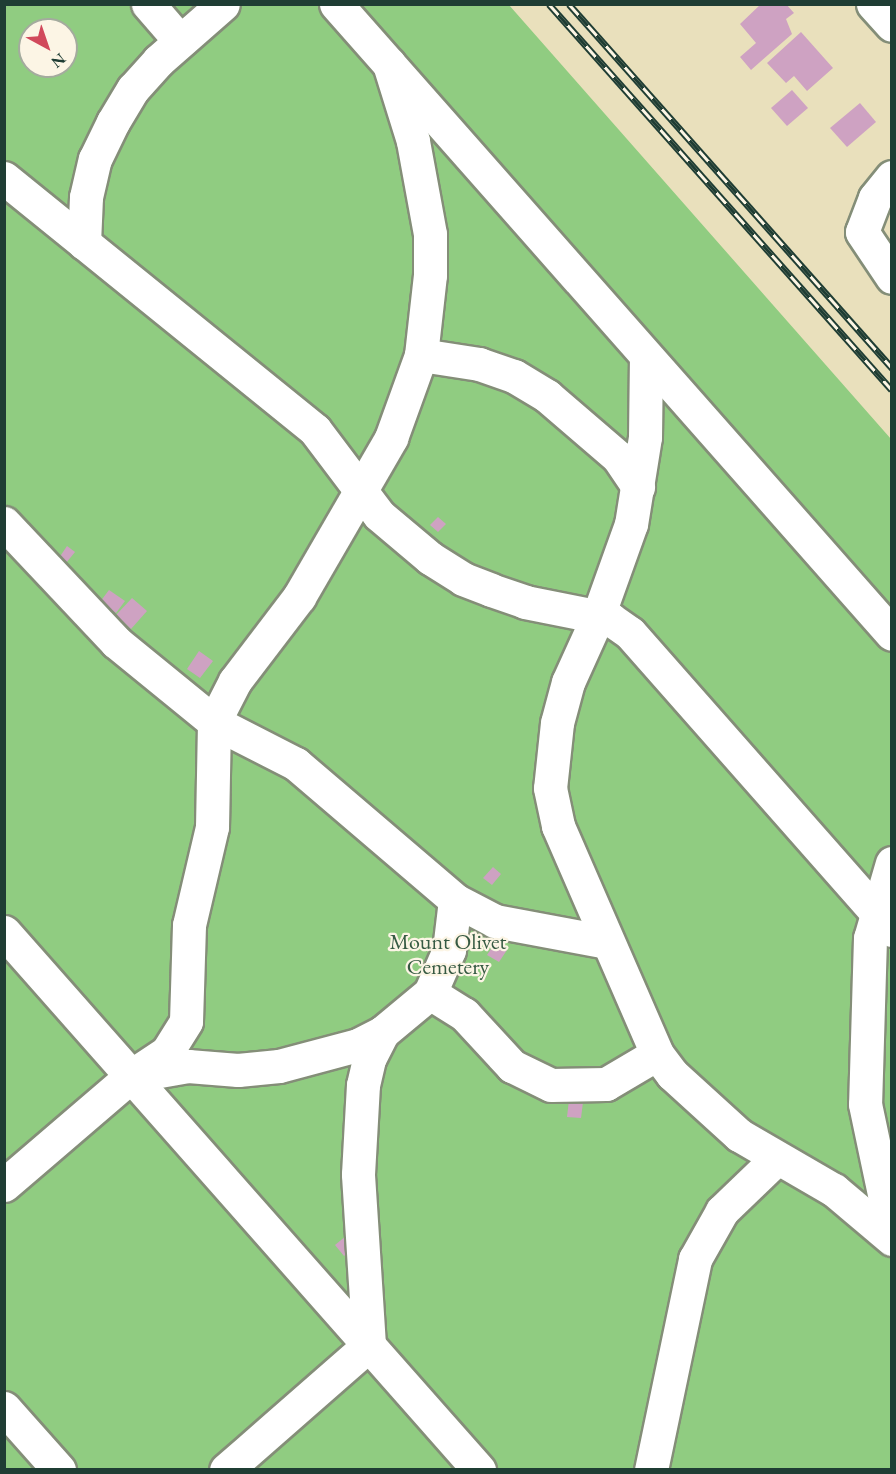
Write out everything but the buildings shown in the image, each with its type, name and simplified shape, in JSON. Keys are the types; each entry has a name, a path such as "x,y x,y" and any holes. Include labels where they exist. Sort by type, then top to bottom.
{"street":[{"path":"147,4 180,41"},
{"path":"84,243 86,197 95,159 113,122 133,89 180,41 223,4"},
{"path":"336,4 891,633"},
{"path":"873,4 891,25"},
{"path":"4,1185 131,1076 167,1052 186,1021 189,925 212,827 214,722 235,681 299,597 391,438 421,355 430,275 429,234 413,141 389,64"},
{"path":"891,177 875,198 862,232 891,277"},
{"path":"4,178 315,430 396,531 463,579 525,602 598,616 630,633 883,920"},
{"path":"421,355 479,364 522,381 586,426 618,458 638,488"},
{"path":"646,356 645,437 631,524 598,616 565,692 551,756 550,788 558,826 571,863 657,1054 672,1074 739,1135 834,1190 891,1239"},
{"path":"4,523 116,642 214,722 296,764 455,900 495,921 607,942"},
{"path":"891,863 883,920 866,971 865,1104 891,1232"},
{"path":"131,1076 188,1066 238,1070 279,1066 358,1045 383,1032 430,993 449,950 455,900"},
{"path":"4,932 479,1470"},
{"path":"430,993 464,1014 512,1066 551,1085 606,1084 657,1054"},
{"path":"369,1345 358,1174 363,1085 369,1059 383,1032"},
{"path":"651,1470 695,1259 722,1211 777,1158"},
{"path":"226,1470 369,1345"},
{"path":"4,1408 59,1470"}],"green space":[{"name":"Mount Olivet Cemetery","path":"5,5 509,5 891,439 891,1469 5,1470"}],"railway":[{"path":"549,4 892,390"},
{"path":"569,4 892,368"}]}
